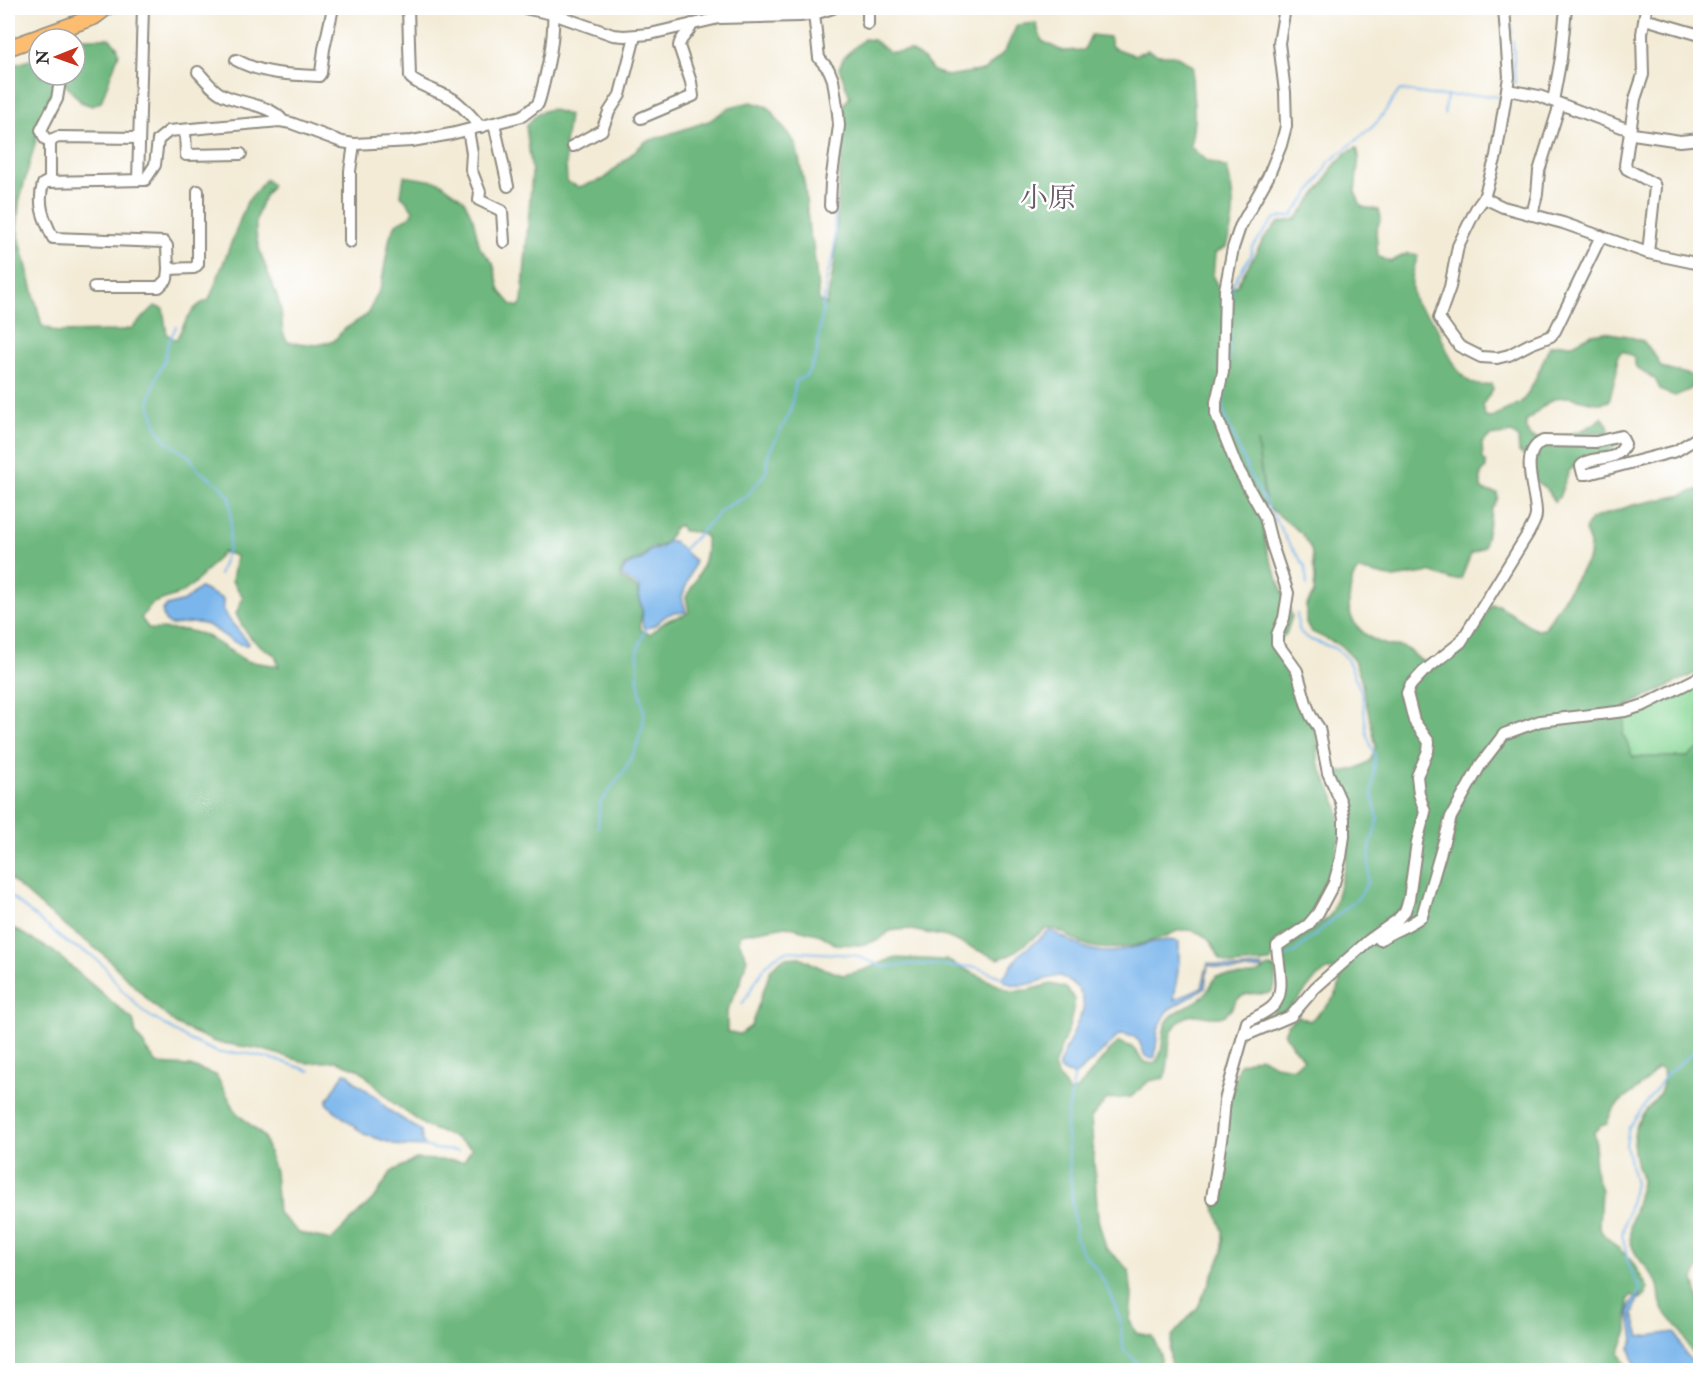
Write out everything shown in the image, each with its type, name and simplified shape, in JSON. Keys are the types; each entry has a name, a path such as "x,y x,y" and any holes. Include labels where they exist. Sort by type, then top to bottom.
{"main road":[{"path":"8,48 94,17 106,8"}],"street":[{"path":"138,180 143,8"},
{"path":"237,60 252,68 285,74 319,76 333,8"},
{"path":"408,8 410,77 414,82 439,90 455,101 481,127"},
{"path":"524,8 553,10 613,35 635,36 728,17 800,16 814,14 828,8"},
{"path":"868,8 868,24"},
{"path":"1212,1198 1225,1100 1247,1022 1275,1005 1280,995 1276,946 1308,925 1318,913 1334,883 1344,836 1341,802 1328,773 1319,728 1311,716 1297,671 1276,644 1288,593 1265,517 1236,465 1216,414 1222,372 1225,290 1233,248 1240,227 1268,177 1286,126 1285,92 1279,43 1285,8"},
{"path":"1504,8 1509,77 1494,165 1484,198 1458,246 1450,287 1439,318 1459,345 1481,357 1497,358 1509,355 1551,336 1556,331 1601,236"},
{"path":"1532,215 1540,164 1556,103 1566,8"},
{"path":"94,287 159,287 167,279 167,246 164,242 53,238 41,215 43,183 145,180 154,165 156,145 164,134 185,130 283,121 354,144 427,140 522,116 538,104 551,55 555,19 553,10"},
{"path":"1648,253 1655,187 1654,184 1627,169 1625,165 1635,99 1643,75 1642,34 1646,13 1701,35"},
{"path":"814,14 819,58 829,70 838,113 839,126 830,206"},
{"path":"641,118 693,96 691,82 679,46 692,24"},
{"path":"573,146 602,130 609,112 620,95 635,36"},
{"path":"198,72 222,95 276,113 283,121"},
{"path":"59,87 57,99 41,130 45,139 52,140 58,137 139,138"},
{"path":"1508,90 1539,96 1627,129 1629,132 1672,140 1701,139"},
{"path":"494,123 508,186"},
{"path":"185,130 186,155 241,154"},
{"path":"468,130 472,153 471,169 480,192 479,200 502,211 504,242"},
{"path":"50,182 50,144 52,140"},
{"path":"350,242 350,171 354,144"},
{"path":"168,269 194,268 198,264 198,191"},
{"path":"1484,198 1503,207 1601,236 1648,253 1701,264"},
{"path":"1244,1036 1291,1016 1329,975 1405,911 1409,899 1417,842 1425,812 1419,794 1417,776 1428,751 1429,742 1414,721 1407,693 1410,686 1423,672 1461,642 1529,532 1536,512 1530,465 1531,452 1535,444 1542,441 1560,440 1596,442 1621,435 1625,444 1623,449 1612,457 1586,461 1581,466 1581,471 1583,474 1588,474 1676,451 1701,436"},
{"path":"1329,975 1336,975 1388,934 1411,925 1422,916 1451,817 1478,769 1504,734 1540,722 1625,711 1644,705 1701,677"}],"green space":[{"path":"1036,23 1042,41 1062,51 1084,50 1091,35 1109,37 1112,47 1134,55 1148,50 1158,55 1174,55 1193,66 1194,116 1190,146 1205,160 1227,168 1232,189 1232,226 1226,247 1215,253 1213,277 1221,292 1237,285 1265,237 1278,223 1296,219 1324,183 1333,167 1347,152 1357,148 1359,156 1355,192 1362,207 1379,210 1381,218 1376,231 1378,256 1390,262 1408,253 1418,256 1412,279 1415,302 1434,322 1462,375 1470,382 1480,385 1492,384 1493,389 1483,404 1485,417 1491,418 1521,402 1533,383 1550,346 1573,344 1592,334 1605,332 1643,341 1661,367 1694,376 1691,389 1675,396 1661,391 1655,379 1636,367 1633,356 1622,351 1617,357 1617,371 1609,401 1596,403 1570,397 1557,398 1526,421 1530,437 1547,439 1568,435 1588,427 1602,417 1609,431 1604,435 1597,432 1591,433 1579,439 1615,441 1618,444 1606,453 1580,462 1569,471 1555,502 1547,489 1535,481 1531,461 1519,452 1518,438 1512,433 1490,436 1482,443 1486,468 1481,474 1481,488 1497,493 1498,498 1492,509 1484,547 1471,554 1461,579 1452,580 1430,572 1394,578 1358,570 1352,581 1349,608 1359,629 1372,639 1389,646 1408,649 1427,663 1439,663 1459,653 1474,635 1491,605 1498,605 1536,630 1544,629 1589,558 1590,544 1585,530 1591,519 1633,505 1683,495 1700,489 1700,671 1627,706 1623,734 1633,757 1687,757 1700,748 1700,1168 1691,1190 1692,1202 1700,1217 1700,1267 1694,1278 1700,1305 1700,1363 1664,1310 1660,1302 1658,1285 1635,1253 1630,1238 1641,1179 1634,1154 1634,1134 1638,1121 1662,1089 1663,1070 1657,1068 1644,1083 1613,1109 1607,1124 1594,1132 1596,1177 1601,1190 1599,1227 1603,1234 1631,1260 1648,1288 1640,1299 1632,1295 1628,1299 1628,1331 1619,1353 1626,1366 1625,1370 1172,1370 1169,1350 1172,1336 1198,1307 1223,1252 1223,1231 1215,1204 1226,1135 1227,1111 1239,1064 1260,1057 1275,1065 1294,1068 1304,1059 1284,1033 1288,1024 1298,1016 1310,1021 1328,1005 1337,993 1340,978 1338,970 1327,970 1314,980 1299,999 1285,1011 1273,1017 1273,1011 1285,989 1283,950 1331,914 1346,863 1348,823 1336,781 1340,772 1356,769 1370,761 1376,746 1360,675 1352,657 1341,646 1312,632 1306,624 1306,606 1314,593 1315,577 1311,549 1302,534 1266,505 1257,441 1265,505 1260,511 1267,551 1292,616 1286,634 1274,642 1274,646 1293,677 1304,714 1314,728 1318,742 1318,762 1338,806 1340,832 1335,860 1325,891 1309,920 1281,936 1274,943 1274,956 1270,962 1232,965 1220,960 1207,938 1190,930 1179,931 1134,946 1110,949 1097,948 1056,930 1046,929 1010,955 998,959 947,937 906,929 890,931 879,940 860,945 835,944 821,935 786,926 741,934 739,941 747,959 740,983 727,1011 727,1032 740,1034 751,1026 771,969 784,958 800,957 819,967 843,975 864,970 893,958 946,960 1010,991 1028,990 1051,984 1066,988 1075,999 1070,1024 1054,1066 1068,1092 1077,1090 1119,1042 1132,1047 1144,1062 1154,1064 1162,1048 1165,1025 1168,1020 1179,1010 1203,997 1216,976 1250,975 1268,967 1275,968 1275,981 1270,993 1245,995 1238,999 1223,1016 1196,1015 1179,1022 1171,1034 1167,1071 1164,1078 1149,1081 1131,1097 1107,1099 1091,1118 1098,1219 1106,1248 1129,1270 1132,1296 1130,1321 1136,1333 1152,1336 1160,1353 1160,1370 8,1370 8,925 53,951 133,1020 136,1034 157,1064 190,1066 216,1075 237,1113 264,1137 275,1172 278,1213 299,1233 331,1240 376,1196 391,1172 416,1159 464,1161 472,1148 454,1137 427,1127 392,1102 360,1070 337,1061 308,1063 260,1049 215,1042 177,1025 149,1001 104,955 49,913 8,877 8,67 27,61 27,87 55,87 37,125 36,140 19,202 17,229 42,326 57,332 120,331 132,328 155,306 163,309 167,334 176,340 185,322 197,306 209,300 247,202 266,179 272,185 258,212 256,233 261,255 278,300 284,335 288,342 317,345 334,341 343,330 367,315 381,287 390,236 396,224 409,217 414,211 401,195 404,176 440,182 464,200 473,219 480,248 493,263 500,291 511,304 518,307 522,302 532,173 526,126 538,113 550,109 569,115 565,144 567,182 579,187 604,179 645,142 709,121 730,107 751,102 768,107 796,144 805,187 819,300 826,305 835,261 844,104 850,97 839,68 844,57 864,39 873,40 890,52 911,51 924,59 933,71 947,76 985,70 1005,51 1017,25","holes":["679,525 683,531 698,532 706,537 704,561 686,597 689,612 668,620 650,634 641,630 642,609 638,589 621,578 620,573 625,565 643,557 650,548 661,546 666,542 675,527","223,552 236,556 232,581 243,597 236,614 251,638 275,655 279,666 246,661 205,635 186,630 149,629 141,618 153,603 182,593 198,580"]},
{"path":"87,38 109,38 117,46 119,53 101,102 92,106 81,102 68,87 87,87"},
{"path":"1700,681 1700,863 1666,848 1617,718 1640,712"}],"water":[{"path":"668,541 673,541 695,561 682,597 686,612 670,614 652,627 644,628 639,587 621,575 626,566 643,559 651,550 661,548"},
{"path":"200,588 223,599 226,616 249,643 247,645 236,643 204,624 170,625 165,621 162,610 167,606 184,601"},
{"path":"1049,931 1086,948 1101,952 1117,951 1154,942 1172,940 1179,942 1174,1000 1202,987 1208,963 1237,969 1262,966 1263,969 1231,971 1208,965 1205,988 1168,1010 1158,1029 1155,1057 1152,1059 1145,1056 1139,1041 1123,1034 1119,1035 1074,1076 1059,1069 1059,1065 1083,1010 1081,993 1060,976 1022,985 1008,983 1002,979 1020,954"},
{"path":"344,1073 349,1074 354,1081 379,1099 387,1109 421,1131 426,1147 400,1146 364,1134 328,1105 327,1101"},
{"path":"1640,1293 1633,1314 1640,1337 1675,1332 1685,1354 1700,1370 1633,1370 1634,1361 1630,1349 1634,1339 1629,1311 1631,1303"}],"waterway":[{"path":"1510,22 1512,33"},
{"path":"1513,41 1515,83"},
{"path":"1228,367 1232,285 1251,255 1252,248 1273,220 1292,216 1317,183 1328,163 1379,120 1399,91 1439,96 1481,95 1502,98"},
{"path":"1444,114 1447,96"},
{"path":"681,552 724,508 747,496 766,472 768,454 790,413 796,381 807,375 816,357 827,276 834,255 835,208"},
{"path":"176,327 157,376 150,398 150,407 158,430 166,441 190,457 198,470 220,485 230,497 229,546 219,575"},
{"path":"1226,382 1224,414 1251,477 1288,542 1305,566 1307,585"},
{"path":"1286,957 1360,896 1368,882 1370,847 1378,819 1372,794 1375,756 1367,735 1362,694 1345,656 1334,648 1311,640 1302,634 1298,628 1297,614"},
{"path":"598,828 600,803 624,771 635,750 643,725 644,711 638,681 638,649 647,626"},
{"path":"8,894 66,942 91,955 104,966 121,989 145,1013 189,1040 219,1053 245,1053 281,1061 310,1071"},
{"path":"742,1004 765,966 787,951 854,955 884,967 909,964 976,967 1003,978"},
{"path":"1637,1297 1640,1289 1629,1266 1622,1234 1635,1184 1626,1145 1629,1127 1667,1074 1700,1047"},
{"path":"1075,1073 1066,1124 1075,1233 1080,1249 1098,1271 1111,1294 1120,1320 1124,1351 1135,1359 1140,1370"},
{"path":"425,1146 458,1151"}],"district":[{"name":"小原","path":"1048,197"}]}
